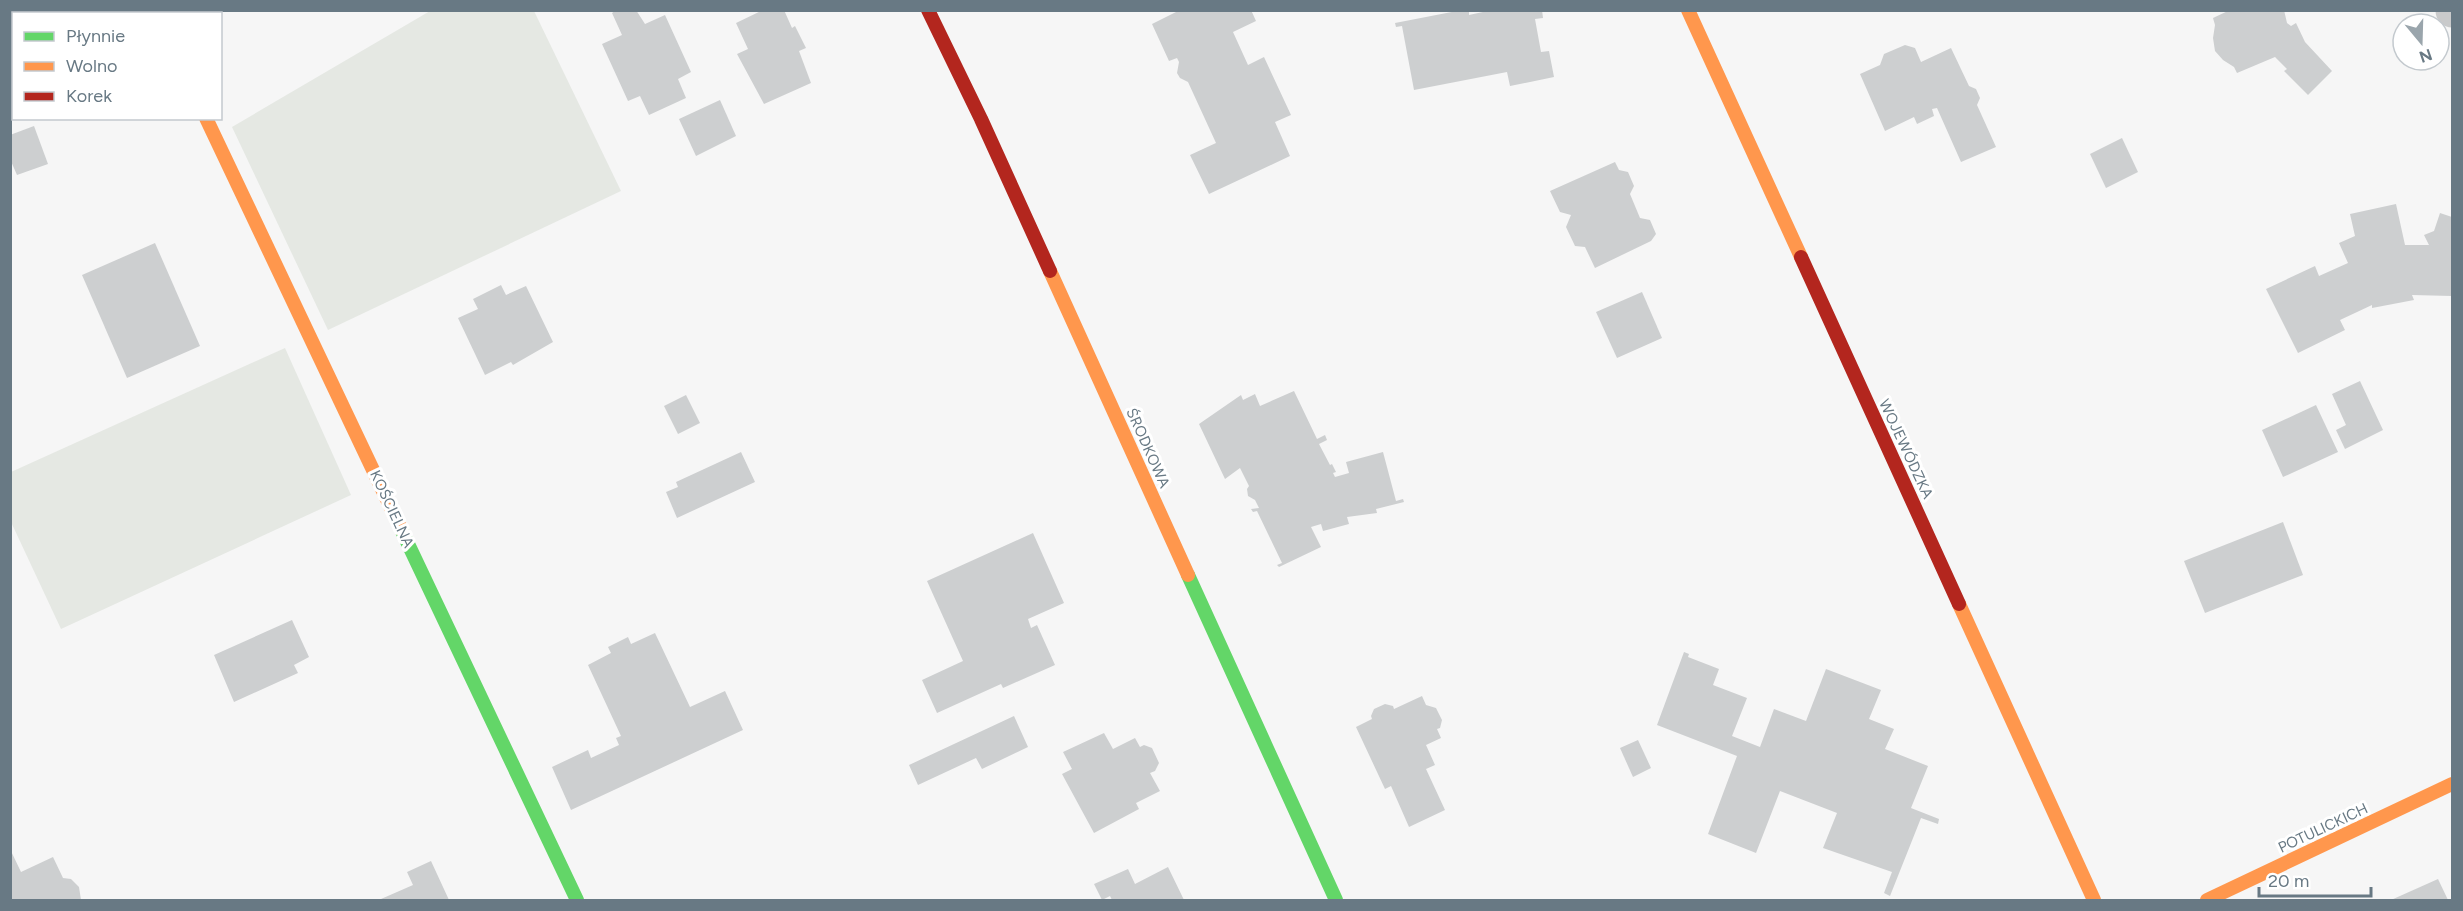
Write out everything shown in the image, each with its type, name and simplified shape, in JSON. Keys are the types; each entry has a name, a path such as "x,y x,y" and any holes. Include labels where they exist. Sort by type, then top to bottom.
{"street":[{"name":"ŚRODKOWA","path":"928,10 986,130 1336,900"},
{"name":"WOJEWÓDZKA","path":"1688,10 2094,900"},
{"name":"KOŚCIELNA","path":"208,120 576,900"},
{"name":"POTULICKICH","path":"2207,900 2452,784"}],"shaded area":[{"path":"430,11 534,11 621,191 328,330 232,127"},
{"path":"285,348 351,495 61,629 11,522 11,472"}],"building":[{"path":"616,10 636,10 645,24 665,15 691,72 678,79 686,98 649,115 640,96 628,101 602,44 622,35 612,13"},
{"path":"763,10 784,10 792,28 795,26 806,48 799,51 811,83 764,104 737,54 748,49 736,23"},
{"path":"1180,10 1251,10 1256,21 1233,32 1248,65 1264,57 1291,115 1275,122 1290,156 1209,194 1190,155 1216,143 1188,82 1180,78 1177,73 1179,62 1177,58 1169,61 1152,24"},
{"path":"1469,10 1469,15 1492,10 1542,10 1543,18 1535,19 1541,52 1549,51 1554,77 1510,86 1507,72 1414,90 1402,26 1396,27 1395,23"},
{"path":"2230,10 2284,10 2287,23 2291,26 2296,23 2305,42 2332,71 2308,95 2284,71 2287,69 2275,57 2237,73 2234,67 2215,51 2213,38 2215,25 2213,18"},
{"path":"1905,45 1915,48 1921,62 1951,48 1969,86 1976,89 1980,98 1977,105 1996,147 1961,162 1937,108 1932,109 1934,116 1917,124 1914,117 1885,131 1860,74 1880,65 1884,54"},
{"path":"720,100 736,136 696,156 679,119"},
{"path":"34,126 48,164 17,175 10,159 10,135"},
{"path":"2122,138 2138,172 2106,188 2090,154"},
{"path":"1615,162 1619,170 1628,172 1634,186 1630,194 1640,218 1650,220 1656,234 1651,241 1595,268 1585,247 1575,246 1566,227 1571,215 1560,212 1550,191"},
{"path":"2396,204 2405,245 2429,245 2424,235 2434,231 2440,213 2452,217 2452,296 2412,295 2414,300 2372,308 2372,305 2340,320 2345,330 2298,353 2266,289 2315,266 2319,276 2348,263 2339,243 2355,236 2350,214"},
{"path":"155,243 200,346 127,378 82,275"},
{"path":"501,285 506,295 526,286 553,342 513,365 511,362 485,375 458,318 478,309 473,299"},
{"path":"1642,292 1662,338 1617,358 1596,312"},
{"path":"2360,381 2383,430 2345,449 2336,430 2346,425 2332,394"},
{"path":"1294,391 1317,439 1325,435 1327,440 1319,444 1336,472 1333,473 1335,477 1349,473 1346,462 1383,452 1396,501 1403,499 1404,502 1376,509 1377,513 1347,517 1349,524 1323,531 1321,524 1311,527 1321,547 1279,567 1277,565 1282,563 1257,511 1253,512 1251,509 1259,508 1255,500 1248,496 1249,486 1240,468 1225,479 1199,424 1241,395 1243,400 1255,394 1260,406"},
{"path":"686,395 700,423 678,434 664,406"},
{"path":"2316,405 2338,452 2283,477 2262,430"},
{"path":"741,452 755,482 677,518 666,492 678,487 676,482"},
{"path":"2283,522 2303,575 2205,613 2184,561"},
{"path":"1033,533 1064,603 1028,619 1031,628 1037,625 1055,665 1003,688 1001,684 937,713 922,680 963,661 927,581"},
{"path":"292,620 309,657 294,665 298,673 234,702 214,655"},
{"path":"655,633 690,707 725,691 743,730 571,810 552,767 588,750 591,758 619,745 616,738 621,736 588,665 611,653 608,647 628,637 631,644"},
{"path":"1684,652 1689,654 1688,657 1719,669 1713,685 1747,698 1732,736 1760,747 1774,709 1806,721 1826,669 1881,690 1869,719 1894,729 1885,749 1928,766 1911,808 1939,819 1938,824 1921,818 1890,896 1884,893 1892,872 1823,848 1837,813 1780,791 1756,853 1708,834 1737,756 1657,725"},
{"path":"1422,696 1426,705 1436,708 1442,720 1440,728 1437,729 1441,738 1426,745 1435,765 1426,769 1445,810 1409,827 1391,786 1385,789 1356,727 1372,719 1374,709 1385,704 1393,706 1394,709"},
{"path":"1014,716 1028,747 982,769 976,758 918,785 909,765"},
{"path":"1104,733 1113,749 1135,738 1140,747 1144,745 1152,748 1159,763 1155,771 1150,773 1160,791 1136,803 1139,809 1094,833 1062,774 1072,769 1063,752"},
{"path":"1638,740 1651,768 1633,777 1620,748"},
{"path":"10,849 21,872 53,857 63,878 71,879 79,887 81,900 10,900"},
{"path":"431,861 449,900 381,899 413,885 407,872"},
{"path":"1168,867 1184,900 1112,900 1110,896 1102,900 1094,884 1128,869 1135,884"},
{"path":"2438,879 2448,900 2391,900"}],"traffic: fast":[{"path":"401,529 577,900"},
{"path":"1188,575 1336,900"}],"traffic: slow":[{"path":"1688,10 1801,257"},
{"path":"207,120 401,529"},
{"path":"1050,271 1188,575"},
{"path":"1959,604 2094,900"},
{"path":"2207,900 2452,784"}],"traffic: jam":[{"path":"928,10 981,119 1050,271"},
{"path":"1801,257 1959,604"}]}
